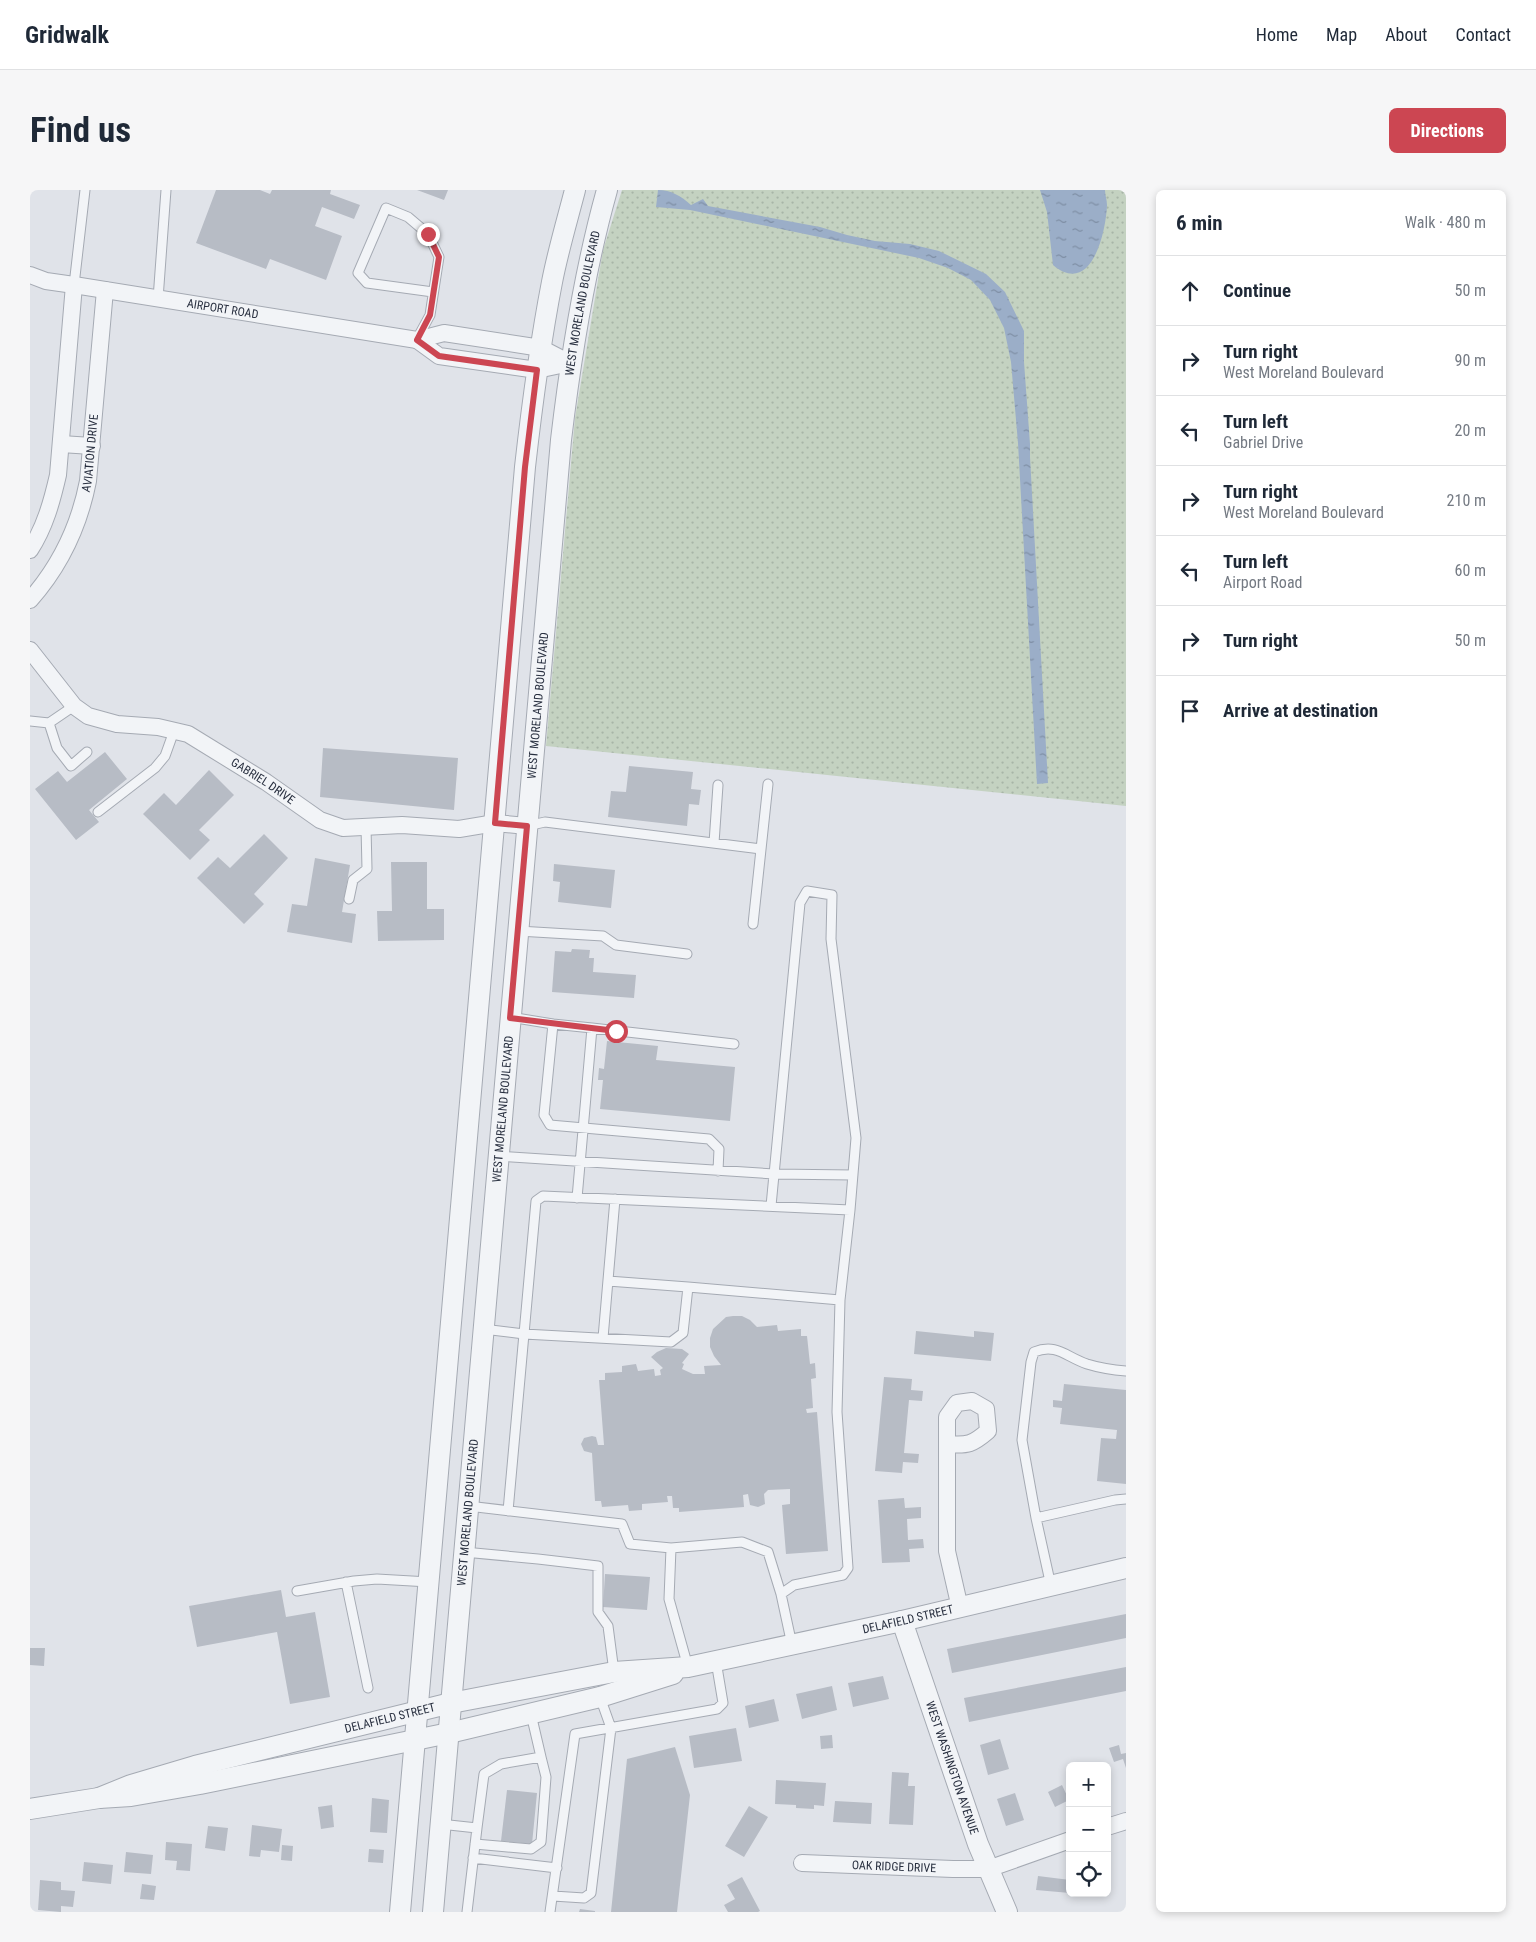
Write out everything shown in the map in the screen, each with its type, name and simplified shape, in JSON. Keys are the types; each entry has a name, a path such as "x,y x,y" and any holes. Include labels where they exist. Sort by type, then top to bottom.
{"street":[{"path":"400,1912 525,467 537,370 553,281 575,190"},
{"name":"WEST MORELAND BOULEVARD","path":"432,1912 561,440 578,313 592,246 607,190"},
{"path":"563,238 592,246"},
{"name":"AIRPORT ROAD","path":"30,275 46,281 417,340 444,333 541,348 570,363"},
{"path":"30,550 43,526 58,475 74,285"},
{"name":"AVIATION DRIVE","path":"30,600 48,579 63,556 84,504 92,446 105,290"},
{"name":"AIRPORT ROAD","path":"417,340 439,356 537,370 570,363"},
{"path":"61,444 92,446"},
{"path":"520,529 552,532"},
{"name":"GABRIEL DRIVE","path":"30,650 74,706 88,716 117,724 158,727 188,734 266,782 320,820 343,828 402,825 459,829 495,823 527,826"},
{"path":"479,1004 511,1012"},
{"path":"465,1154 497,1156"},
{"path":"451,1326 483,1329"},
{"path":"947,1444 947,1551 960,1608"},
{"path":"436,1503 468,1506"},
{"name":"DELAFIELD STREET","path":"30,1809 99,1798 131,1796 337,1732 451,1703 614,1672 688,1667 960,1608 1126,1568"},
{"path":"429,1582 462,1584"},
{"name":"WEST WASHINGTON AVENUE","path":"902,1621 978,1844 1007,1912"},
{"name":"DELAFIELD STREET","path":"198,1775 343,1754 415,1738 449,1733 600,1698 665,1678 688,1667"},
{"path":"594,1676 600,1698"},
{"path":"525,1689 531,1714"},
{"path":"337,1732 343,1754"},
{"path":"1111,1826 1126,1821"},
{"path":"407,1830 440,1828"},
{"name":"OAK RIDGE DRIVE","path":"802,1863 988,1869 1066,1841"}],"lane":[{"path":"74,285 85,190"},
{"path":"158,299 166,190"},
{"path":"417,340 430,315 439,257 428,234 408,217 386,208 358,273 367,283 433,292"},
{"path":"30,721 49,722 74,706"},
{"path":"49,722 56,748 71,766 87,752"},
{"path":"98,812 155,768 165,756 174,731"},
{"path":"753,924 768,784"},
{"path":"714,843 718,785"},
{"path":"527,826 545,822 761,849"},
{"path":"349,899 354,880 366,869 366,827"},
{"path":"771,1206 800,903 807,891 832,895 831,939 856,1138 840,1300 836,1412 848,1568 843,1575 794,1586 781,1594"},
{"path":"518,931 603,936 616,945 687,954"},
{"path":"511,1012 552,1024 734,1044"},
{"path":"552,1024 544,1115 550,1125 709,1139 719,1149 718,1171"},
{"path":"577,1198 592,1028"},
{"path":"497,1156 774,1174 853,1175"},
{"path":"508,1511 536,1201 543,1196 850,1210"},
{"path":"603,1338 614,1199"},
{"path":"608,1281 840,1300"},
{"path":"483,1329 524,1334 671,1342 683,1332 688,1287"},
{"path":"1051,1586 1022,1440 1031,1362 1034,1352 1050,1348 1062,1351 1085,1363 1107,1369 1126,1371"},
{"path":"1036,1518 1126,1499"},
{"path":"468,1506 622,1524 630,1544 671,1548 742,1542 768,1552 781,1594 792,1645"},
{"path":"671,1548 669,1599 688,1667"},
{"path":"464,1552 598,1566 598,1612 608,1626 614,1672"},
{"path":"297,1591 346,1582 377,1579 429,1582"},
{"path":"346,1582 368,1688"},
{"path":"550,1912 575,1734 717,1709 723,1703 716,1661"},
{"path":"553,1896 584,1898 591,1893 611,1728 600,1698"},
{"path":"475,1844 531,1849 541,1842 546,1777 531,1714"},
{"path":"467,1912 484,1774 502,1764 541,1758"},
{"path":"440,1828 477,1828"},
{"path":"473,1858 556,1868"}],"green space":[{"path":"622,190 1126,190 1126,806 546,746 575,418 603,250"}],"water":[{"path":"658,190 676,194 691,205 703,199 708,206 820,227 875,241 910,244 939,251 986,274 1005,292 1024,331 1024,362 1048,783 1037,784 1018,443 1011,362 1004,328 990,300 971,280 948,268 919,258 690,210 656,207"},
{"path":"1040,190 1105,190 1106,217 1099,245 1087,267 1077,273 1066,273 1053,265 1047,212"}],"building":[{"path":"216,190 260,190 270,194 272,190 331,190 330,194 360,205 354,219 322,207 315,226 342,236 326,280 270,259 266,269 196,243"},
{"path":"417,190 448,190 444,200"},
{"path":"323,748 458,758 454,810 320,797"},
{"path":"105,752 127,779 89,810 99,822 76,840 35,789 58,771 67,782"},
{"path":"629,766 693,772 691,789 701,790 699,805 689,804 687,826 608,817 611,791 626,792"},
{"path":"209,770 234,795 199,830 210,840 190,860 143,814 164,793 176,805"},
{"path":"264,834 288,858 254,894 264,904 244,924 197,878 218,857 230,868"},
{"path":"315,858 350,865 342,912 356,914 352,943 287,932 292,904 307,906"},
{"path":"391,862 427,862 427,909 444,909 444,940 378,941 377,911 392,911"},
{"path":"554,864 615,870 611,908 558,902 560,882 553,881"},
{"path":"572,949 590,950 589,958 594,958 593,972 636,975 634,998 552,992 555,951 571,952"},
{"path":"607,1041 658,1046 656,1060 735,1067 730,1121 600,1109 603,1080 598,1080 599,1068 604,1069"},
{"path":"742,1316 750,1320 757,1327 777,1325 778,1331 801,1329 801,1336 807,1336 810,1364 815,1363 816,1378 811,1379 813,1408 806,1409 807,1413 817,1412 828,1551 786,1554 782,1505 790,1504 790,1489 768,1490 764,1494 765,1504 758,1507 750,1505 748,1494 743,1495 744,1507 679,1512 679,1508 673,1508 672,1496 667,1496 668,1502 642,1504 642,1510 629,1511 628,1505 602,1507 601,1501 595,1501 592,1453 584,1451 581,1444 584,1438 592,1436 596,1437 598,1445 604,1445 599,1380 605,1380 605,1373 622,1372 622,1366 636,1364 638,1371 654,1369 655,1376 661,1375 660,1370 663,1368 651,1357 666,1348 682,1349 689,1354 682,1363 684,1364 682,1369 693,1374 705,1374 704,1366 721,1365 710,1347 713,1329 726,1317"},
{"path":"916,1331 974,1337 974,1331 994,1333 991,1361 914,1354"},
{"path":"884,1377 912,1379 911,1390 923,1391 922,1401 909,1400 904,1453 919,1454 918,1463 903,1462 902,1473 875,1471"},
{"path":"1064,1384 1126,1390 1126,1484 1097,1481 1101,1438 1116,1439 1117,1430 1060,1424 1062,1408 1053,1407 1053,1400 1062,1401"},
{"path":"904,1498 905,1508 921,1507 921,1518 907,1519 908,1540 923,1539 924,1548 909,1549 910,1562 882,1563 878,1500"},
{"path":"605,1574 650,1577 647,1610 603,1607"},
{"path":"281,1590 286,1617 315,1612 330,1697 290,1704 277,1632 197,1647 189,1606"},
{"path":"1126,1614 1126,1638 952,1673 947,1649"},
{"path":"30,1648 45,1648 44,1666 30,1665"},
{"path":"1126,1667 1126,1691 969,1722 964,1698"},
{"path":"883,1676 889,1699 853,1707 848,1683"},
{"path":"832,1686 837,1710 802,1719 796,1694"},
{"path":"774,1699 779,1721 749,1728 745,1706"},
{"path":"736,1728 742,1761 694,1768 689,1736"},
{"path":"832,1735 833,1748 821,1749 820,1736"},
{"path":"1000,1739 1009,1769 988,1775 980,1745"},
{"path":"1119,1745 1121,1754 1126,1753 1126,1768 1123,1759 1114,1762 1109,1748"},
{"path":"675,1747 690,1795 677,1912 611,1912 627,1759"},
{"path":"892,1772 909,1773 908,1786 915,1786 913,1825 889,1824"},
{"path":"776,1780 826,1783 824,1806 814,1805 814,1809 796,1808 796,1805 775,1804"},
{"path":"1062,1785 1066,1794 1066,1802 1055,1807 1048,1792"},
{"path":"507,1790 537,1793 532,1844 501,1841"},
{"path":"1015,1793 1024,1820 1006,1826 997,1799"},
{"path":"372,1798 389,1800 387,1833 370,1832"},
{"path":"835,1801 872,1803 871,1824 833,1822"},
{"path":"332,1805 334,1827 321,1829 318,1807"},
{"path":"749,1806 768,1817 744,1857 725,1846"},
{"path":"252,1825 282,1829 279,1852 261,1850 260,1857 249,1856"},
{"path":"208,1826 228,1828 225,1851 205,1848"},
{"path":"166,1842 192,1844 190,1871 176,1870 177,1861 165,1860"},
{"path":"282,1845 293,1846 292,1861 281,1860"},
{"path":"369,1849 384,1850 383,1863 368,1862"},
{"path":"126,1852 153,1855 151,1874 124,1872"},
{"path":"84,1862 113,1865 111,1884 82,1881"},
{"path":"1038,1876 1066,1880 1066,1893 1036,1890"},
{"path":"742,1877 760,1911 758,1912 728,1912 724,1905 735,1899 727,1885"},
{"path":"40,1880 61,1882 61,1890 75,1891 73,1907 61,1906 61,1912 38,1910"},
{"path":"142,1884 156,1886 154,1900 140,1899"},
{"path":"580,1909 595,1911 595,1912 579,1912"}],"route":[{"path":"428,234 439,257 430,315 417,340 439,356 537,370 525,467 495,823 527,826 510,1018 616,1031"}]}
